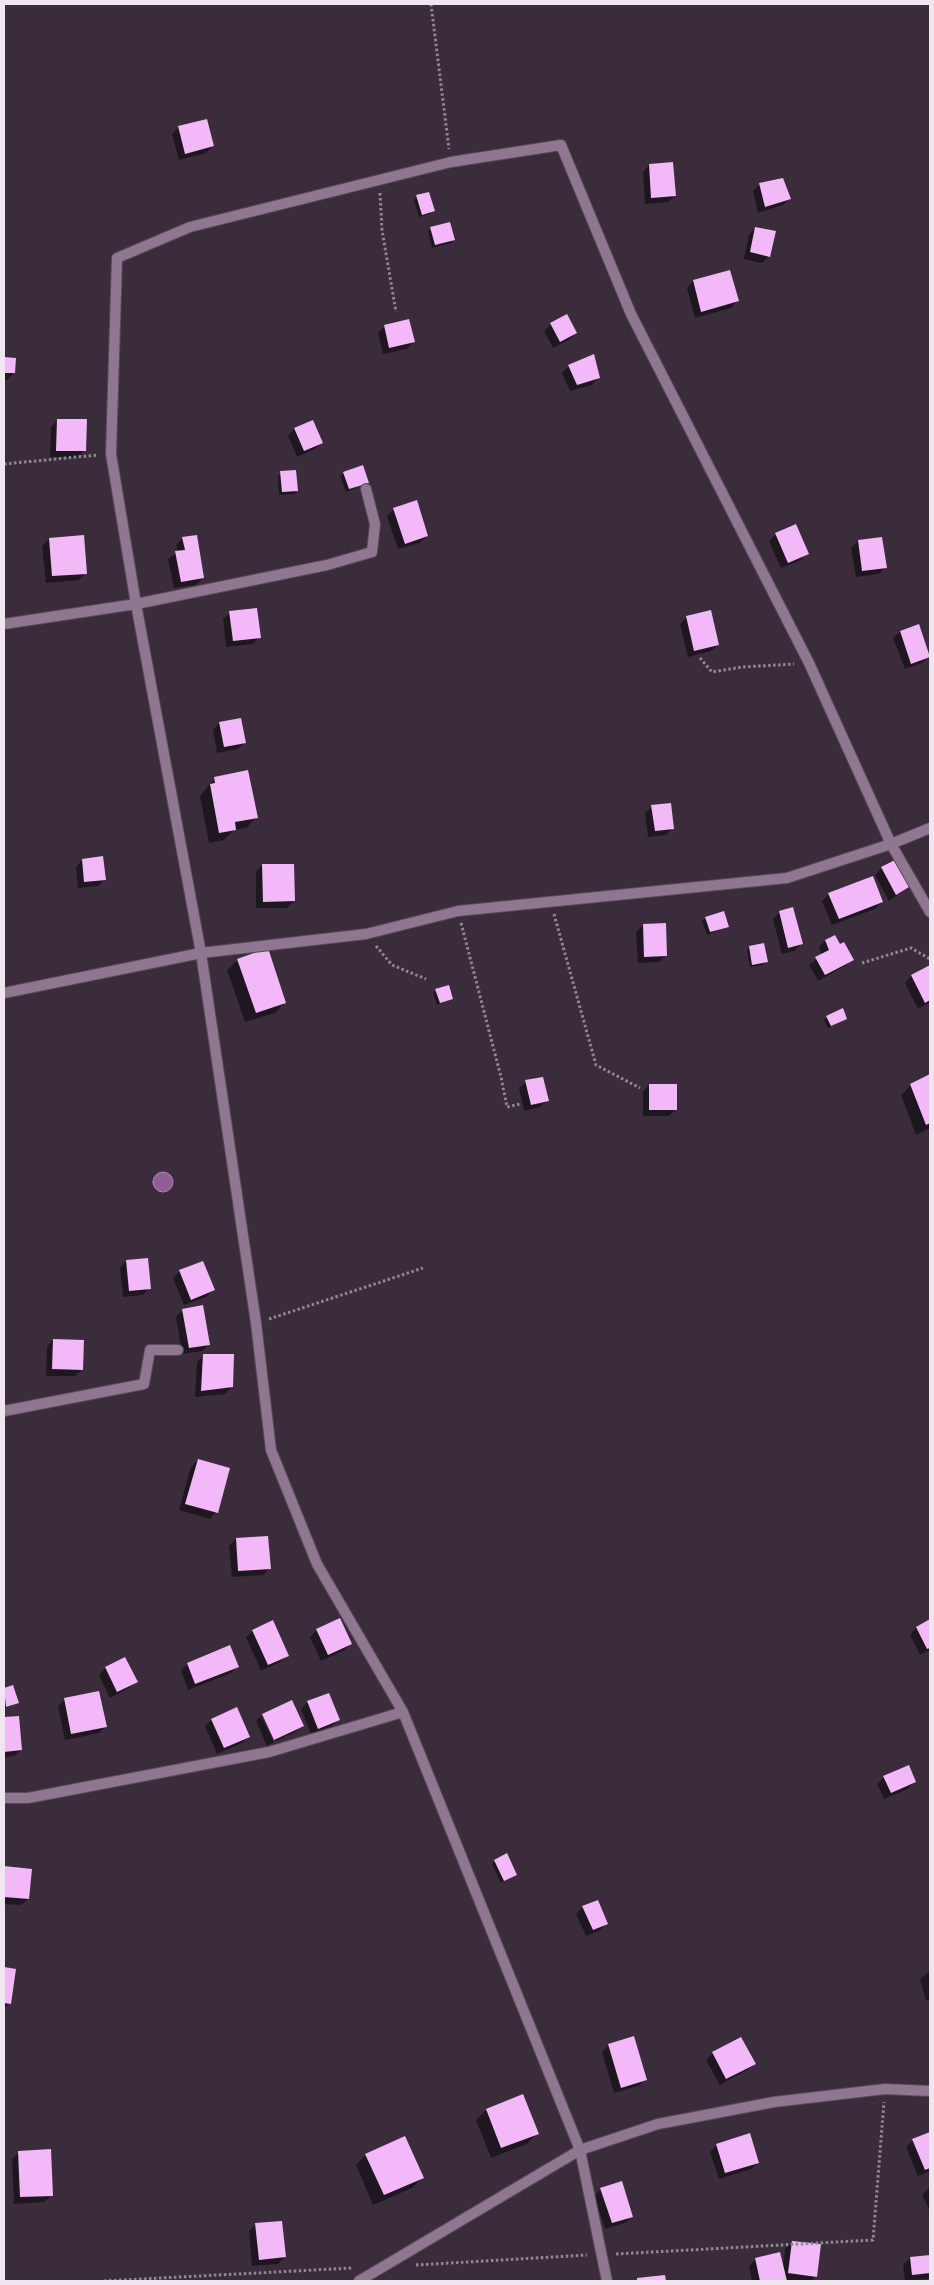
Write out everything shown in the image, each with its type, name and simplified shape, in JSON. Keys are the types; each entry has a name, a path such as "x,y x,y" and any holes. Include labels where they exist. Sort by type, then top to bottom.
{"street":[{"path":"607,2281 580,2150 403,1712 317,1564 271,1450 256,1323 201,953 136,604 111,454 116,258 190,228 451,162 561,145 631,314 809,663 891,844 930,912"},
{"path":"4,624 136,604 327,565 372,552 375,524 366,489"},
{"path":"4,992 201,953 366,934 458,910 788,878 891,844 930,828"},
{"path":"4,1411 144,1384 150,1350 178,1350"},
{"path":"4,1798 28,1798 269,1752 403,1712"},
{"path":"359,2281 580,2150 658,2124 774,2102 885,2089 930,2092"}],"path":[{"path":"431,4 451,162"},
{"path":"380,180 382,230 396,312"},
{"path":"4,464 111,454"},
{"path":"700,658 712,672 742,667 809,663"},
{"path":"550,901 596,1066 640,1088"},
{"path":"458,910 507,1107 520,1104"},
{"path":"366,934 392,965 426,979"},
{"path":"862,963 910,948 930,959"},
{"path":"256,1323 423,1268"},
{"path":"607,2254 873,2240 885,2089"},
{"path":"410,2265 597,2255"},
{"path":"104,2281 360,2268"}],"shaded area":[{"path":"163,1172 170,1175 173,1182 170,1189 163,1192 156,1189 153,1182 156,1175"}],"building":[{"path":"207,119 214,146 185,154 178,126"},
{"path":"673,162 676,196 651,198 649,164"},
{"path":"783,178 791,199 765,207 759,183"},
{"path":"429,192 435,211 422,215 416,195"},
{"path":"450,222 455,240 435,245 430,227"},
{"path":"755,227 776,231 770,257 750,252"},
{"path":"730,270 739,301 701,312 693,280"},
{"path":"567,314 577,333 560,342 550,323"},
{"path":"409,319 415,342 389,348 384,325"},
{"path":"594,354 600,378 577,385 568,365"},
{"path":"4,357 16,358 15,373 4,373"},
{"path":"57,419 87,419 86,451 56,451"},
{"path":"313,420 323,443 304,451 294,428"},
{"path":"363,465 369,483 349,489 343,472"},
{"path":"296,470 298,491 282,492 280,471"},
{"path":"417,500 428,536 405,544 393,508"},
{"path":"796,524 809,554 788,563 775,533"},
{"path":"84,535 87,574 52,576 49,538"},
{"path":"197,535 204,578 181,582 175,551 185,550 182,537"},
{"path":"882,537 887,568 862,571 858,540"},
{"path":"257,608 261,638 233,641 229,611"},
{"path":"711,610 719,645 694,651 686,616"},
{"path":"919,624 930,657 911,664 900,631"},
{"path":"241,718 246,743 224,747 219,722"},
{"path":"248,770 258,818 235,822 236,830 219,833 210,784 215,783 214,777"},
{"path":"671,803 674,829 655,831 651,805"},
{"path":"103,856 106,880 84,882 82,859"},
{"path":"895,860 909,887 896,895 881,867"},
{"path":"262,864 294,864 295,901 263,902"},
{"path":"873,876 883,902 839,919 828,893"},
{"path":"793,907 803,944 788,948 779,911"},
{"path":"724,911 729,927 710,932 705,917"},
{"path":"666,923 667,956 644,957 643,924"},
{"path":"835,935 840,944 844,942 854,960 825,975 815,957 829,950 825,940"},
{"path":"764,943 768,962 752,965 749,946"},
{"path":"268,948 286,1003 256,1013 237,959"},
{"path":"930,965 930,1000 925,1003 911,975"},
{"path":"449,985 453,999 440,1003 435,989"},
{"path":"843,1008 847,1019 831,1026 826,1016"},
{"path":"930,1074 930,1123 926,1125 910,1084"},
{"path":"543,1077 549,1101 531,1105 525,1080"},
{"path":"649,1084 677,1084 677,1110 649,1110"},
{"path":"148,1258 151,1289 129,1291 126,1260"},
{"path":"203,1261 215,1290 191,1300 179,1270"},
{"path":"203,1305 210,1345 189,1348 182,1309"},
{"path":"53,1339 84,1340 83,1370 52,1369"},
{"path":"203,1354 234,1354 233,1387 201,1391"},
{"path":"198,1459 230,1468 218,1513 185,1504"},
{"path":"268,1536 271,1569 238,1571 236,1538"},
{"path":"340,1618 352,1644 328,1655 316,1629"},
{"path":"930,1619 930,1648 927,1649 916,1627"},
{"path":"273,1620 289,1656 268,1665 252,1630"},
{"path":"230,1645 239,1667 195,1684 187,1663"},
{"path":"125,1657 138,1682 117,1692 105,1667"},
{"path":"13,1685 19,1703 6,1707 4,1688"},
{"path":"99,1691 107,1727 71,1734 64,1698"},
{"path":"329,1693 340,1720 318,1729 307,1701"},
{"path":"292,1700 304,1726 274,1740 262,1714"},
{"path":"237,1707 250,1737 224,1748 211,1719"},
{"path":"19,1716 22,1750 4,1752 4,1717"},
{"path":"909,1765 916,1782 891,1793 883,1776"},
{"path":"507,1853 517,1875 504,1881 494,1860"},
{"path":"4,1866 32,1869 29,1899 4,1897"},
{"path":"598,1900 608,1924 593,1930 582,1906"},
{"path":"4,1967 16,1969 11,2004 4,2003"},
{"path":"634,2036 647,2080 621,2088 608,2044"},
{"path":"741,2037 756,2064 726,2079 712,2052"},
{"path":"523,2094 539,2134 501,2148 486,2109"},
{"path":"930,2132 930,2168 925,2170 912,2139"},
{"path":"750,2133 759,2163 725,2173 716,2144"},
{"path":"405,2136 424,2178 384,2195 365,2154"},
{"path":"51,2149 53,2196 20,2197 18,2151"},
{"path":"622,2181 633,2217 612,2223 600,2188"},
{"path":"282,2221 286,2257 259,2260 255,2223"},
{"path":"792,2241 821,2244 817,2277 788,2273"},
{"path":"780,2252 787,2281 760,2281 755,2258"},
{"path":"930,2255 930,2273 912,2275 910,2257"},
{"path":"665,2275 666,2281 637,2281 637,2278"}]}
